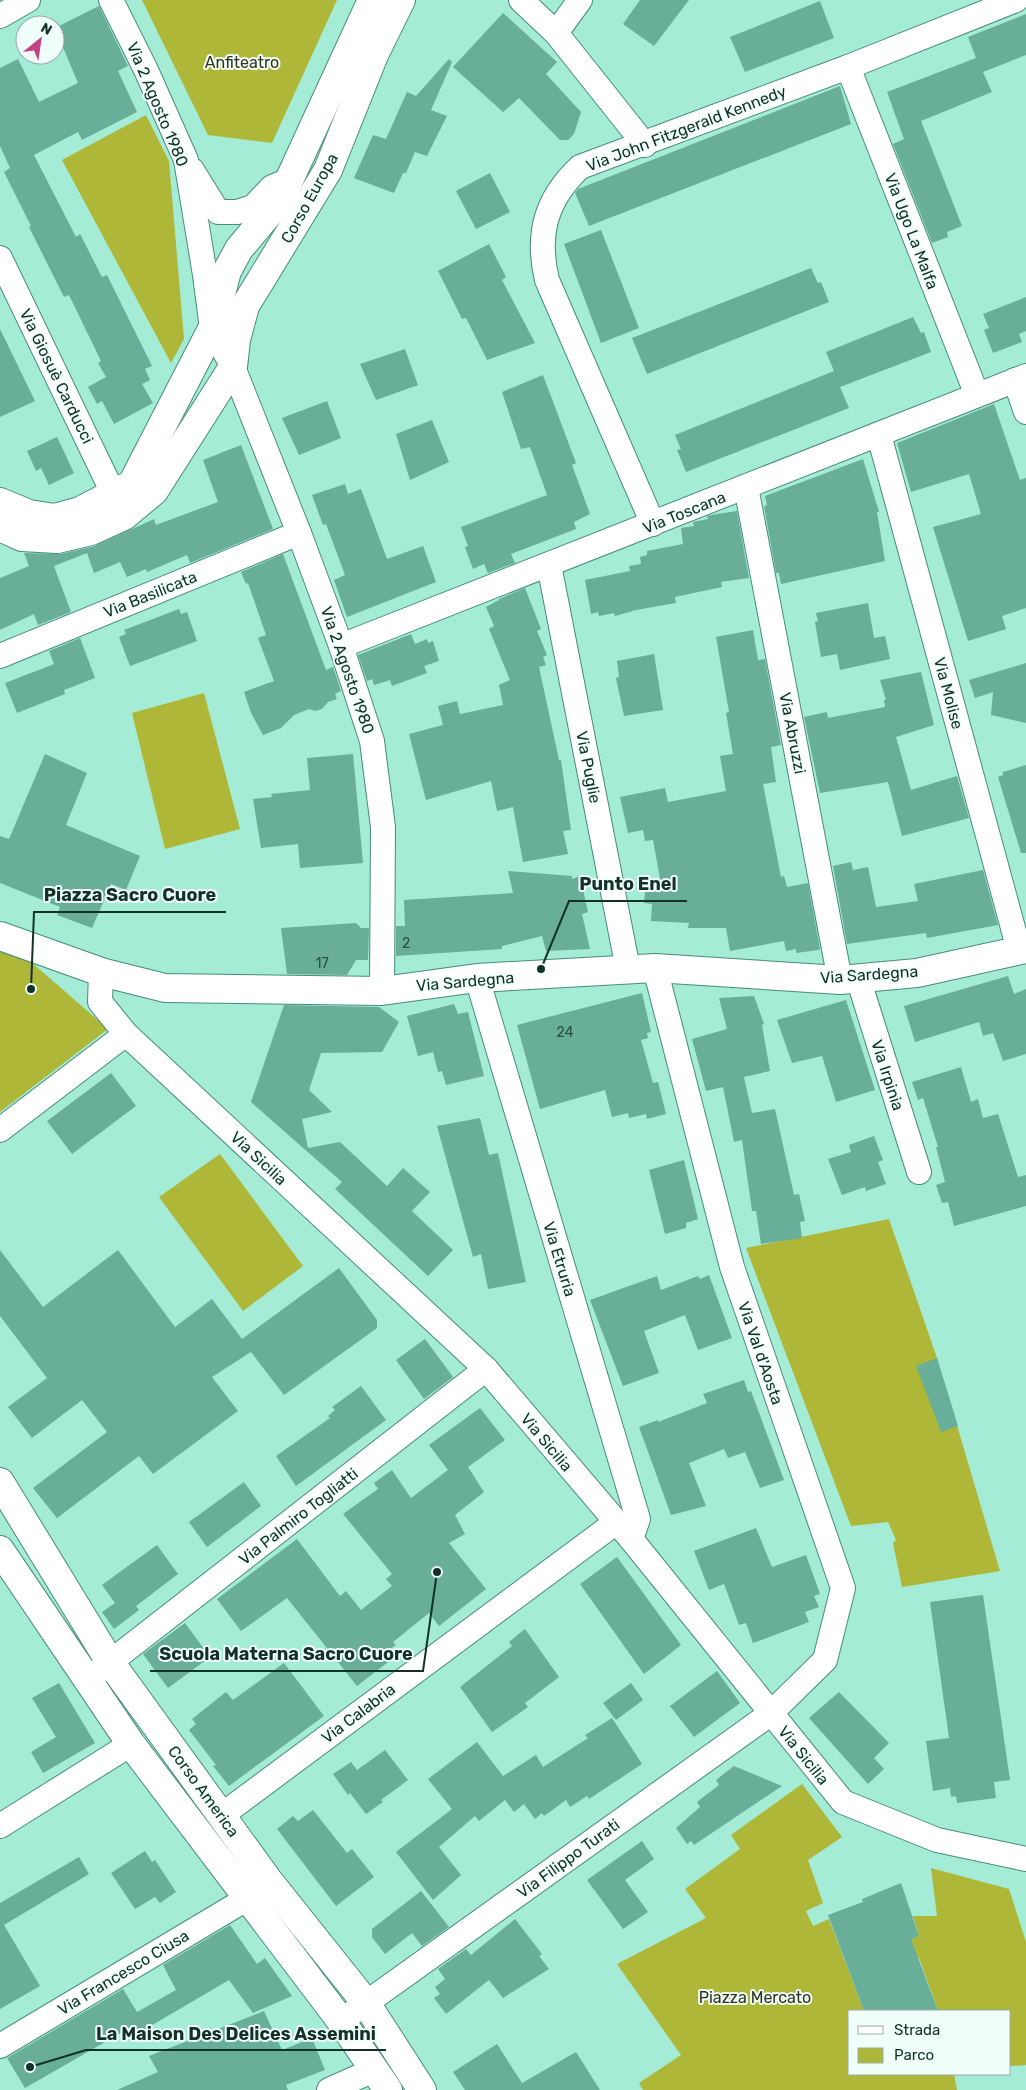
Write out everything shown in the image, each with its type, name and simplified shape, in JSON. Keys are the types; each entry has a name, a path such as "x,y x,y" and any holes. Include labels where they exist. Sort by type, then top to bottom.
{"street":[{"path":"0,16 28,0"},
{"name":"Via 2 Agosto 1980","path":"111,0 146,70 186,160 206,275 212,329"},
{"name":"Corso Europa","path":"0,502 28,514 55,518 80,511 132,484 212,329 227,271 240,250 280,200 372,0"},
{"name":"Corso Europa","path":"0,527 22,537 57,539 91,531 124,516 154,491 233,367 236,340 245,306 328,170 374,55 401,0"},
{"path":"521,0 556,33 645,145"},
{"path":"556,33 580,0"},
{"name":"Via John Fitzgerald Kennedy","path":"653,524 547,280 541,256 545,222 562,184 580,167 645,145 848,68 1016,0"},
{"name":"Via Ugo La Malfa","path":"848,68 977,395"},
{"name":"Corso Europa","path":"186,160 218,212 237,212 253,207 272,187 289,180"},
{"name":"Via Giosuè Carducci","path":"0,258 114,495"},
{"path":"212,329 233,367"},
{"name":"Via 2 Agosto 1980","path":"233,367 300,533 342,646 372,741 383,828 382,991"},
{"path":"1021,378 1026,412"},
{"name":"Via Toscana","path":"342,646 1021,378"},
{"name":"Via Molise","path":"879,435 1023,950"},
{"name":"Via Abruzzi","path":"746,487 849,979"},
{"name":"Via Basilicata","path":"0,656 300,533"},
{"name":"Via Puglie","path":"549,565 641,968"},
{"name":"Via Sardegna","path":"0,936 101,972 165,988 382,991 477,978 641,968 849,979 917,973 1023,950"},
{"name":"Via Val d'Aosta","path":"641,968 732,1267 843,1588 825,1660 770,1714"},
{"name":"Via Sicilia","path":"101,972 100,1002 126,1034 486,1369 623,1531 843,1802 937,1840 1026,1858"},
{"name":"Via Etruria","path":"477,978 638,1519 623,1531"},
{"name":"Via Irpinia","path":"849,979 919,1172"},
{"path":"0,1130 126,1034"},
{"name":"Via Palmiro Togliatti","path":"86,1680 486,1369"},
{"name":"Corso America","path":"0,1482 110,1662 268,1880 366,2003 422,2090"},
{"name":"Via Calabria","path":"222,1815 623,1531"},
{"name":"Corso America","path":"0,1550 131,1744 341,2021 381,2080"},
{"name":"Via Filippo Turati","path":"341,2021 770,1714"},
{"path":"0,1826 131,1744"},
{"name":"Via Francesco Ciusa","path":"0,2046 247,1898 268,1880"},
{"path":"329,2090 381,2080"}],"green space":[{"name":"Anfiteatro","path":"142,0 337,0 272,143 208,135"},
{"path":"146,115 169,161 184,339 171,363 62,160"},
{"path":"204,693 240,829 165,849 132,713"},
{"path":"0,943 15,948 108,1029 0,1112"},
{"path":"220,1154 303,1266 243,1311 159,1197"},
{"path":"889,1219 937,1358 1000,1571 902,1587 893,1543 896,1540 888,1522 851,1526 746,1248"},
{"name":"Piazza Mercato","path":"802,1784 842,1837 808,1860 823,1903 806,1911 813,1926 829,1919 864,2010 848,2010 848,2075 954,2075 957,2090 643,2090 639,2083 681,2055 617,1964 706,1918 685,1889 740,1849 731,1835"},
{"path":"931,1868 1009,1889 1026,1942 1026,2065 1011,2066 1011,2010 931,2010 937,2008 919,1958 908,1961 901,1942 919,1936 913,1916 937,1916"}],"building":[{"path":"640,0 689,0 654,46 623,24"},
{"path":"820,1 834,38 745,72 730,37"},
{"path":"99,6 128,66 118,71 137,112 82,140 78,132 34,155 76,237 80,234 102,277 107,275 152,366 145,369 150,380 142,384 153,403 114,424 102,401 97,404 88,387 106,377 98,363 101,361 69,295 64,297 29,227 31,226 4,172 10,168 0,146 0,68 15,60 15,65 21,65 39,102 78,83 65,52 65,23"},
{"path":"503,13 557,62 546,74 581,112 574,134 568,140 560,140 519,98 503,112 453,67"},
{"path":"1026,14 1026,55 983,72 992,92 921,121 962,226 947,232 948,237 932,243 893,144 904,139 887,92 976,58 968,37"},
{"path":"449,59 452,62 431,110 447,116 427,156 415,152 406,173 403,173 394,193 354,178 373,135 386,139 407,92 416,96"},
{"path":"840,86 851,124 589,226 575,193 578,189"},
{"path":"490,173 510,212 476,229 456,191"},
{"path":"601,230 639,328 601,343 564,244"},
{"path":"489,244 506,277 502,280 535,343 487,360 466,318 462,319 438,271"},
{"path":"811,268 818,283 821,282 829,302 647,374 632,338"},
{"path":"1026,297 1026,331 1019,334 1022,342 993,353 984,330 989,328 983,314"},
{"path":"913,317 921,333 924,332 931,352 840,387 849,408 686,472 677,450 681,449 675,435 834,371 826,352"},
{"path":"0,329 35,401 0,417"},
{"path":"405,349 418,385 376,400 360,364"},
{"path":"543,375 576,463 572,465 590,514 574,522 576,529 511,554 515,563 488,573 484,564 473,569 465,547 468,546 461,527 547,495 530,447 521,449 502,392"},
{"path":"327,401 341,438 299,455 282,418"},
{"path":"994,404 1020,480 1026,478 1026,608 1002,616 1006,629 968,641 933,527 981,514 969,474 911,492 897,443"},
{"path":"432,420 449,462 410,480 396,434"},
{"path":"57,437 74,473 49,485 41,468 36,471 27,451"},
{"path":"241,445 273,529 190,563 187,555 147,572 146,569 127,577 120,562 94,573 87,553 54,566 71,612 38,625 34,614 0,630 0,578 29,566 24,553 60,554 95,546 154,519 156,525 218,502 203,460"},
{"path":"863,459 879,512 877,512 885,561 781,584 779,573 776,573 764,506 767,505 765,496"},
{"path":"345,484 348,494 361,489 387,559 423,546 436,582 347,617 334,580 345,575 326,524 323,525 312,495"},
{"path":"737,511 749,578 721,582 722,587 675,597 676,603 615,616 614,613 599,616 598,612 591,614 585,580 630,571 629,566 641,564 640,557 647,555 647,551 683,544 681,528 694,526 693,522 708,519 707,516"},
{"path":"283,554 326,670 333,667 341,691 335,694 337,699 328,702 322,709 315,711 309,709 294,715 281,728 263,735 251,713 244,692 274,681 258,638 266,635 248,583 246,584 241,572"},
{"path":"525,588 541,629 537,631 547,655 543,657 546,665 539,667 559,760 561,760 571,830 563,831 568,854 523,862 513,807 497,811 491,781 426,800 409,734 443,725 438,706 457,701 460,714 503,705 499,685 510,680 489,629 494,626 486,607"},
{"path":"868,603 874,638 885,636 890,659 840,670 837,654 821,657 815,622 818,621 816,613"},
{"path":"179,609 181,614 187,612 197,641 130,666 119,637 126,634 124,630"},
{"path":"753,630 758,660 765,659 781,745 771,747 776,782 763,784 781,877 784,876 787,887 808,883 820,949 818,950 796,953 796,949 786,951 784,941 730,951 726,928 688,928 689,923 651,921 652,904 644,903 646,883 661,884 653,840 645,841 643,830 628,833 620,797 665,788 668,802 726,791 720,756 733,754 726,713 729,712 716,637"},
{"path":"411,634 415,644 427,639 428,643 433,641 439,661 424,666 427,673 392,686 390,680 374,685 372,679 367,681 358,655"},
{"path":"80,638 95,678 64,690 65,694 17,713 5,683 54,664 49,651"},
{"path":"654,654 663,710 624,716 616,678 619,677 617,661"},
{"path":"1026,663 1026,723 991,715 993,692 975,698 969,680"},
{"path":"921,672 934,725 896,737 911,790 957,776 969,818 902,836 888,782 820,793 804,717 827,712 828,718 885,707 884,700 886,700 880,680"},
{"path":"45,754 87,773 66,825 140,856 126,890 111,884 92,928 57,915 60,907 0,883 0,836 9,839"},
{"path":"353,754 363,863 300,868 298,844 261,848 253,799 272,797 271,794 310,790 307,758"},
{"path":"1026,765 1026,853 1021,853 998,777 1003,775 1003,772"},
{"path":"851,862 853,870 868,867 876,907 918,901 914,884 983,870 998,925 927,938 926,933 847,944 833,866"},
{"path":"508,871 572,876 572,879 580,876 588,912 582,914 590,949 546,951 542,936 502,946 502,949 396,956 396,926 405,926 404,900 513,893"},
{"path":"356,923 361,928 369,928 368,960 356,960 347,975 287,974 281,928"},
{"path":"1008,976 1014,994 1026,989 1026,1054 1003,1061 993,1033 983,1036 979,1022 915,1042 904,1006"},
{"path":"642,993 651,1032 647,1033 648,1038 641,1040 653,1083 658,1082 666,1114 647,1119 646,1114 629,1118 628,1113 612,1117 605,1090 540,1109 517,1025"},
{"path":"754,996 764,1024 762,1025 770,1071 744,1077 752,1113 775,1109 794,1195 799,1194 805,1221 800,1222 802,1238 761,1244 756,1211 752,1211 742,1140 734,1142 723,1087 706,1091 692,1039 727,1029 719,998"},
{"path":"846,1000 875,1090 836,1102 822,1056 792,1063 777,1020"},
{"path":"454,1004 458,1014 468,1012 484,1076 446,1085 442,1071 438,1072 433,1052 418,1056 407,1016"},
{"path":"284,1005 379,1007 399,1022 382,1052 321,1053 309,1090 332,1112 302,1119 308,1148 340,1142 387,1186 403,1168 430,1192 412,1211 453,1250 428,1276 335,1189 342,1182 251,1102"},
{"path":"961,1067 971,1102 978,1099 983,1118 998,1114 1018,1177 1026,1175 1026,1206 954,1226 948,1202 942,1203 936,1185 945,1182 936,1147 938,1147 923,1098 918,1100 912,1082"},
{"path":"111,1073 136,1106 72,1154 47,1121"},
{"path":"480,1118 489,1155 498,1153 526,1282 488,1289 481,1254 473,1257 437,1126"},
{"path":"874,1136 883,1160 878,1162 886,1184 866,1191 865,1187 842,1195 828,1159 851,1152 849,1145"},
{"path":"684,1160 698,1219 686,1223 686,1228 665,1234 649,1170"},
{"path":"0,1250 43,1307 118,1250 175,1327 212,1299 242,1339 339,1268 377,1320 377,1328 284,1395 251,1352 212,1377 238,1411 153,1474 139,1456 57,1518 33,1488 107,1432 82,1400 32,1438 8,1407 47,1378 0,1316"},
{"path":"709,1275 732,1338 698,1350 685,1315 644,1331 659,1373 623,1386 590,1300 657,1276 661,1290 698,1276 700,1279"},
{"path":"425,1339 453,1377 424,1399 396,1360"},
{"path":"937,1358 958,1426 941,1432 916,1366"},
{"path":"744,1380 748,1392 751,1391 784,1480 760,1488 745,1452 728,1458 724,1449 689,1463 706,1506 671,1515 639,1427 658,1420 658,1422 707,1403 703,1394"},
{"path":"361,1386 386,1420 296,1486 276,1456 330,1418 328,1416 335,1410 332,1407"},
{"path":"480,1408 505,1440 468,1467 484,1492 455,1515 465,1534 449,1543 486,1589 439,1626 429,1613 393,1642 396,1645 390,1649 396,1656 357,1686 287,1598 241,1631 217,1599 297,1539 340,1596 346,1591 361,1610 392,1586 386,1579 392,1574 343,1514 378,1489 374,1483 392,1470 411,1498 448,1470 429,1445"},
{"path":"244,1482 261,1506 207,1547 189,1522"},
{"path":"756,1528 772,1567 806,1555 820,1594 814,1596 819,1607 805,1612 809,1622 753,1643 746,1623 739,1625 724,1584 709,1590 694,1551"},
{"path":"157,1545 178,1574 136,1606 139,1610 114,1629 102,1612 115,1603 102,1585"},
{"path":"617,1557 681,1645 644,1674 580,1584"},
{"path":"983,1595 1010,1780 994,1782 996,1798 957,1803 956,1796 951,1797 950,1788 933,1791 926,1741 949,1738 930,1602"},
{"path":"185,1623 210,1657 168,1688 143,1654"},
{"path":"525,1629 559,1677 525,1703 528,1707 492,1732 460,1687 512,1646 509,1642"},
{"path":"284,1663 324,1716 229,1786 213,1766 216,1765 189,1730 196,1724 192,1719 226,1692 233,1700"},
{"path":"717,1671 740,1703 694,1737 670,1706"},
{"path":"59,1683 95,1743 43,1773 31,1752 56,1737 32,1698"},
{"path":"631,1683 643,1700 616,1720 603,1703"},
{"path":"839,1692 889,1743 874,1758 884,1769 868,1784 809,1718"},
{"path":"612,1718 642,1764 589,1799 587,1796 570,1807 566,1800 544,1816 542,1813 535,1819 524,1804 514,1812 505,1800 479,1821 475,1816 439,1847 461,1875 433,1900 396,1852 452,1809 428,1779 477,1742 503,1776 536,1755 543,1767 588,1738 585,1735"},
{"path":"385,1750 408,1780 366,1814 350,1793 348,1795 333,1774 351,1762 357,1770"},
{"path":"734,1766 782,1786 694,1845 691,1841 687,1844 676,1828 700,1807 697,1802 719,1785 716,1780"},
{"path":"313,1810 347,1853 352,1849 374,1877 336,1906 277,1829 293,1816 298,1821"},
{"path":"642,1841 654,1859 625,1880 648,1912 623,1929 587,1880"},
{"path":"145,1851 152,1862 155,1860 176,1892 160,1903 155,1897 135,1909 111,1873"},
{"path":"79,1857 89,1874 4,1925 40,1986 0,2009 0,1903"},
{"path":"901,1883 919,1936 911,1939 938,2010 864,2010 828,1915 863,1902 862,1899"},
{"path":"421,1891 449,1927 422,1946 412,1933 385,1954 372,1937 372,1929"},
{"path":"515,1919 542,1954 539,1956 549,1969 503,1998 489,1980 446,2014 434,1998 440,1994 435,1987 445,1979 438,1969 466,1949 471,1955"},
{"path":"230,1925 257,1964 265,1958 292,1996 253,2013 229,1980 137,2034 133,2026 25,2088 7,2058 123,1989 137,2012 176,1990 163,1965"},
{"path":"264,2011 282,2050 312,2038 325,2070 286,2085 288,2090 117,2090 158,2072 149,2056"},
{"path":"497,2044 522,2083 576,2052 600,2090 465,2090 453,2072"}],"place":[{"name":"Punto Enel","path":"541,969"},
{"name":"Piazza Sacro Cuore","path":"31,989"},
{"name":"Scuola Materna Sacro Cuore","path":"437,1572"},
{"name":"La Maison Des Delices Assemini","path":"30,2067"}]}
